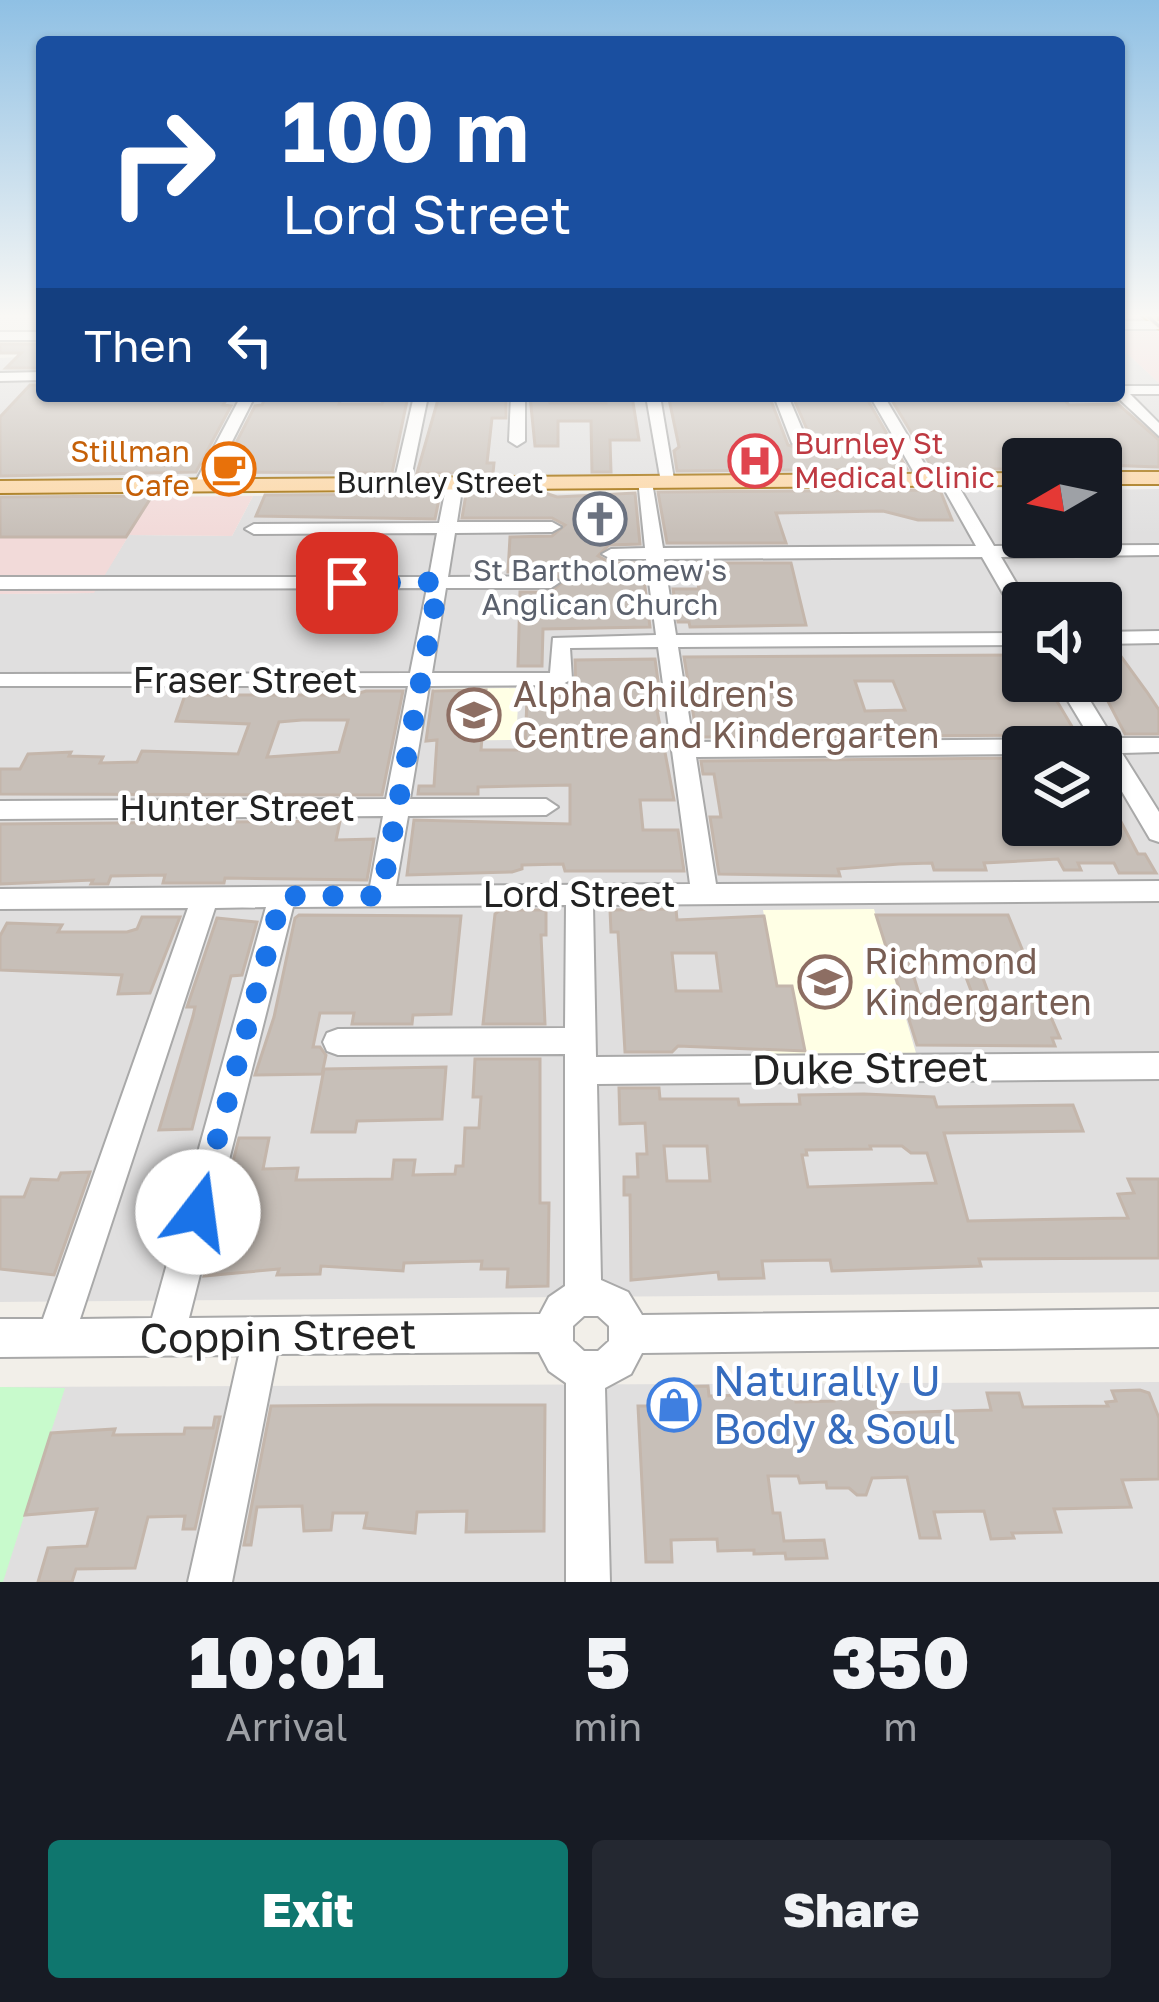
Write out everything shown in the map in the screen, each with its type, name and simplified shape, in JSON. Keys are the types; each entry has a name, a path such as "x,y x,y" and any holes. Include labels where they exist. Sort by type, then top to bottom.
{"main road":[{"path":"1122,478 1159,478"},
{"name":"Burnley Street","path":"0,487 1002,479"}],"street":[{"path":"1125,391 1159,390"},
{"path":"1125,397 1159,431"},
{"path":"202,485 245,402"},
{"path":"402,483 421,402"},
{"path":"517,441 518,402"},
{"path":"654,402 669,482"},
{"path":"784,402 800,443"},
{"path":"882,402 1006,582"},
{"path":"644,482 704,893"},
{"path":"381,896 455,483"},
{"path":"254,530 552,527"},
{"path":"611,554 1159,550"},
{"path":"0,583 551,582"},
{"path":"1122,638 1159,637"},
{"path":"667,641 1002,638"},
{"name":"Fraser Street","path":"0,680 561,679 560,642 667,641"},
{"path":"1122,746 1159,745"},
{"path":"682,750 1002,747"},
{"path":"1122,772 1159,832"},
{"name":"Hunter Street","path":"0,810 546,807"},
{"name":"Lord Street","path":"0,899 1159,891"},
{"path":"579,894 583,1297"},
{"path":"165,1337 282,896"},
{"path":"55,1337 205,897"},
{"name":"Duke Street","path":"338,1042 580,1056 1159,1066"},
{"path":"595,1296 617,1307 628,1334 620,1359 598,1372 585,1372 563,1359 555,1333 564,1309 583,1297 595,1296"},
{"path":"628,1334 1159,1328"},
{"name":"Coppin Street","path":"0,1338 555,1333"},
{"path":"211,1582 262,1335"},
{"path":"585,1372 588,1582"}],"shaded area":[{"path":"0,387 36,387 36,402 1125,402 1125,387 1159,387 1159,471 1122,472 1122,438 1002,438 1002,473 0,480"},
{"path":"1159,489 1159,1292 0,1302 0,594 93,593 129,535 232,536 253,496 1002,490 1002,558 1122,558 1122,490"},
{"path":"253,496 232,536 129,535 94,593 0,594 0,498"},
{"name":"Alpha Children's Centre and Kindergarten","path":"519,688 516,740 426,741 434,689"},
{"name":"Richmond Kindergarten","path":"874,909 916,1053 767,1054 754,977 775,976 763,910"},
{"path":"1159,1382 1159,1582 0,1582 0,1387"}],"green space":[{"path":"0,1387 65,1388 3,1582 0,1582"}],"building":[{"path":"28,387 36,387 36,402 225,402 223,405 231,406 196,472 0,476 0,417"},
{"path":"407,402 392,473 221,472 255,406"},
{"path":"437,402 506,402 506,418 492,418 487,463 494,463 493,473 417,473"},
{"path":"531,402 633,402 639,440 610,440 611,472 592,472 591,421 558,421 558,446 535,446"},
{"path":"670,402 772,402 788,445 804,450 812,441 795,402 869,402 907,469 677,471 674,451 679,447"},
{"path":"893,402 1118,404 1159,440 1159,467 1122,466 1122,438 1002,438 1002,469 933,469"},
{"path":"940,490 952,520 918,520 883,511 776,513 786,543 667,543 658,492"},
{"path":"545,493 557,497 635,493 640,544 609,545 598,556 611,563 642,563 650,627 543,629 542,666 518,666 520,592 551,592 564,581 551,572 508,572 510,537 552,536 565,525 552,518 462,518 466,494"},
{"path":"440,494 435,519 256,516 265,495"},
{"path":"152,496 126,537 0,537 0,497"},
{"path":"694,563 791,563 806,625 690,627 689,622 678,622 673,589 699,589"},
{"path":"1002,655 1002,702 1057,702 1072,726 1002,726 1002,735 697,737 684,657","holes":["855,681 893,681 905,710 865,711"]},
{"path":"1122,658 1159,710 1159,734 1125,734 1108,702 1122,702"},
{"path":"655,659 662,710 657,710 674,800 640,800 643,830 678,830 684,871 565,871 563,864 522,865 512,872 407,875 414,820 570,824 570,785 418,794 419,786 434,786 437,740 426,741 433,691 486,690 481,750 525,750 527,698 576,694 575,660"},
{"path":"403,691 382,795 0,794 0,769 20,769 28,754 71,752 69,756 103,757 100,763 137,762 142,751 238,754 249,724 176,721 185,695","holes":["348,720 339,752 267,757 279,722"]},
{"path":"1002,758 1002,846 1122,846 1122,824 1138,854 1145,854 1156,873 1119,873 1114,863 1078,863 1081,870 1064,870 1058,859 984,863 986,870 934,870 932,863 838,869 840,876 719,874 710,817 721,817 714,774 703,774 701,761"},
{"path":"340,821 336,840 374,839 367,880 225,878 224,883 163,883 165,875 111,876 108,884 91,884 93,880 0,884 0,824"},
{"path":"676,909 677,920 764,916 777,986 792,986 805,1051 678,1046 672,1052 625,1052 618,932 611,932 610,910","holes":["672,953 716,953 721,991 676,991"]},
{"path":"546,910 546,935 541,935 545,1024 483,1024 495,914"},
{"path":"299,915 461,916 451,1014 413,1015 412,1024 352,1024 354,1013 320,1013 313,1047 320,1047 326,1055 322,1074 255,1075"},
{"path":"876,915 1008,915 1027,961 977,962 991,1000 1044,1001 1060,1038 1052,1038 1055,1046 917,1045","holes":["910,964 961,964 973,996 919,994"]},
{"path":"142,917 180,917 150,993 118,994 122,975 0,970 0,936 7,923 62,925 58,932 127,932 137,929"},
{"path":"217,918 257,922 242,975 231,976 192,1129 159,1130 195,1007 187,1007"},
{"path":"475,1059 540,1059 540,1203 549,1203 548,1286 507,1287 508,1269 481,1269 482,1261 404,1263 403,1271 321,1266 320,1274 277,1275 279,1269 204,1276 212,1244 246,1243 256,1201 223,1201 239,1138 269,1138 263,1169 298,1168 296,1180 392,1179 394,1160 415,1160 413,1175 455,1174 456,1166 463,1166 465,1128 479,1128 481,1097 473,1097"},
{"path":"446,1067 442,1119 357,1121 355,1132 312,1132 324,1069"},
{"path":"619,1088 659,1088 660,1099 738,1099 739,1105 800,1104 799,1095 864,1094 934,1097 937,1107 1073,1105 1083,1131 944,1133 968,1221 1128,1218 1118,1194 1134,1193 1128,1179 1159,1179 1159,1258 979,1259 981,1266 832,1271 830,1260 762,1261 764,1278 719,1279 718,1272 631,1280 630,1195 624,1195 624,1177 638,1177 637,1154 647,1154 645,1123 620,1124","holes":["664,1146 707,1146 710,1181 667,1181","902,1146 911,1153 927,1153 936,1183 808,1187 802,1155 807,1155 806,1150"]},
{"path":"90,1172 54,1275 0,1269 0,1197 24,1197 31,1179 58,1180 61,1173"},
{"path":"708,1386 709,1396 795,1394 796,1402 834,1401 832,1387 875,1386 880,1413 991,1410 987,1393 1019,1393 1023,1407 1108,1406 1106,1402 1116,1401 1112,1391 1140,1390 1149,1393 1159,1418 1159,1479 1122,1480 1131,1507 1054,1509 1061,1532 1012,1533 1014,1538 991,1539 984,1511 934,1512 940,1538 920,1538 907,1477 872,1478 866,1495 857,1495 849,1488 827,1488 826,1482 800,1483 798,1476 768,1476 773,1513 780,1513 784,1541 824,1540 827,1558 786,1559 785,1553 718,1551 717,1539 671,1540 672,1562 646,1562 638,1406 661,1406 660,1387"},
{"path":"545,1405 544,1531 466,1532 467,1511 417,1512 415,1533 364,1528 367,1513 333,1513 331,1530 304,1531 302,1506 257,1507 251,1545 244,1545 271,1406"},
{"path":"215,1417 220,1417 195,1529 183,1529 185,1516 148,1517 135,1568 76,1569 72,1582 38,1582 48,1548 87,1546 97,1509 25,1515 51,1433 115,1429 113,1435 184,1434 185,1428 213,1428"}],"place":[{"name":"Burnley St Medical Clinic","path":"755,461"},
{"name":"Stillman Cafe","path":"229,469"},
{"name":"St Bartholomew's Anglican Church","path":"600,519"},
{"name":"Alpha Children's Centre and Kindergarten","path":"474,715"},
{"name":"Richmond Kindergarten","path":"825,982"},
{"name":"Naturally U Body & Soul","path":"674,1405"}],"route":[{"path":"198,1212 282,896 381,896 439,582 347,583"}]}
